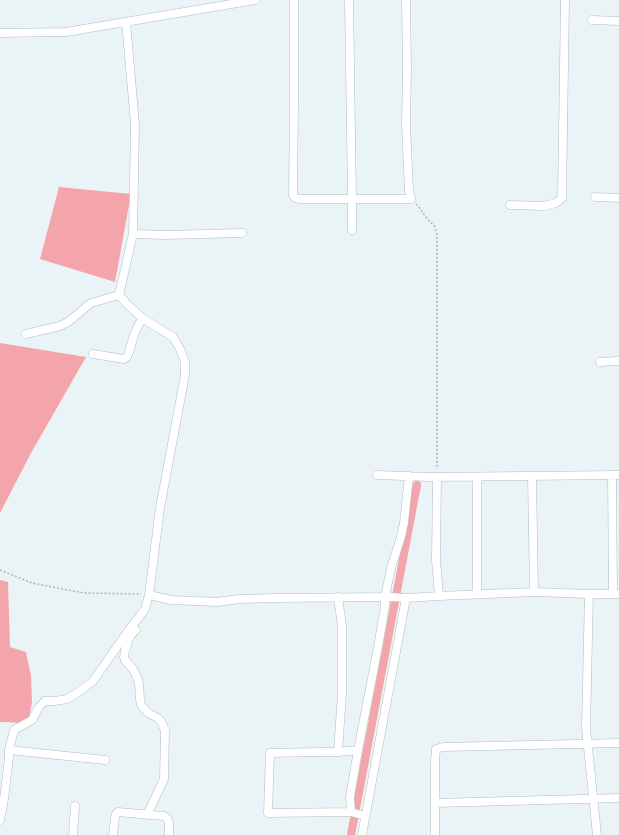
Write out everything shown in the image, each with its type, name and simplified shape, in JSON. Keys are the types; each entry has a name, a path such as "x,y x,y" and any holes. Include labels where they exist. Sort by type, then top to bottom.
{"street":[{"path":"0,34 66,32 255,0"},
{"path":"294,0 293,195 295,198 300,199 411,199 409,190 406,124 406,0"},
{"path":"349,0 352,230"},
{"path":"510,205 544,206 556,203 562,198 565,0"},
{"path":"592,20 619,21"},
{"path":"119,295 133,234 135,124 126,22"},
{"path":"595,197 619,198"},
{"path":"133,234 166,235 242,233"},
{"path":"119,295 142,318 173,337 185,362 185,375 160,508 145,616 143,621 131,635 124,657 137,677 141,704 148,713 158,718 162,722 165,731 164,779 147,815"},
{"path":"26,334 60,326 68,322 91,303 119,295"},
{"path":"93,354 124,359 127,357 134,335 142,318"},
{"path":"600,362 619,361"},
{"path":"149,595 171,600 217,602 274,598 406,598 534,592 616,594 615,475 477,477 377,475"},
{"path":"350,812 350,797 358,750 385,606 390,597 391,568 404,523 409,476"},
{"path":"532,476 534,592"},
{"path":"437,477 436,560 439,596"},
{"path":"477,477 477,594"},
{"path":"589,594 586,728 597,835"},
{"path":"338,598 342,626 342,694 338,752"},
{"path":"362,835 406,598"},
{"path":"0,820 2,798 14,730 32,720 45,701 67,699 93,681 145,610"},
{"path":"435,835 436,749 443,747 619,743"},
{"path":"358,750 338,752 270,753 268,813 350,812 365,816"},
{"path":"0,756 9,754 105,760"},
{"path":"435,803 619,798"},
{"path":"73,835 75,806"},
{"path":"113,835 115,818 118,812 164,816 168,818 169,835"}],"path":[{"path":"411,199 419,206 425,216 435,227 437,235 437,477"},
{"path":"0,570 32,583 84,593 149,595"}],"shaded area":[{"path":"59,187 131,194 115,282 40,259"},
{"path":"0,343 86,357 31,453 0,513"},
{"path":"0,580 8,582 10,647 26,652 31,676 32,702 28,723 0,722"}],"waterway":[{"path":"351,835 417,485"}]}
